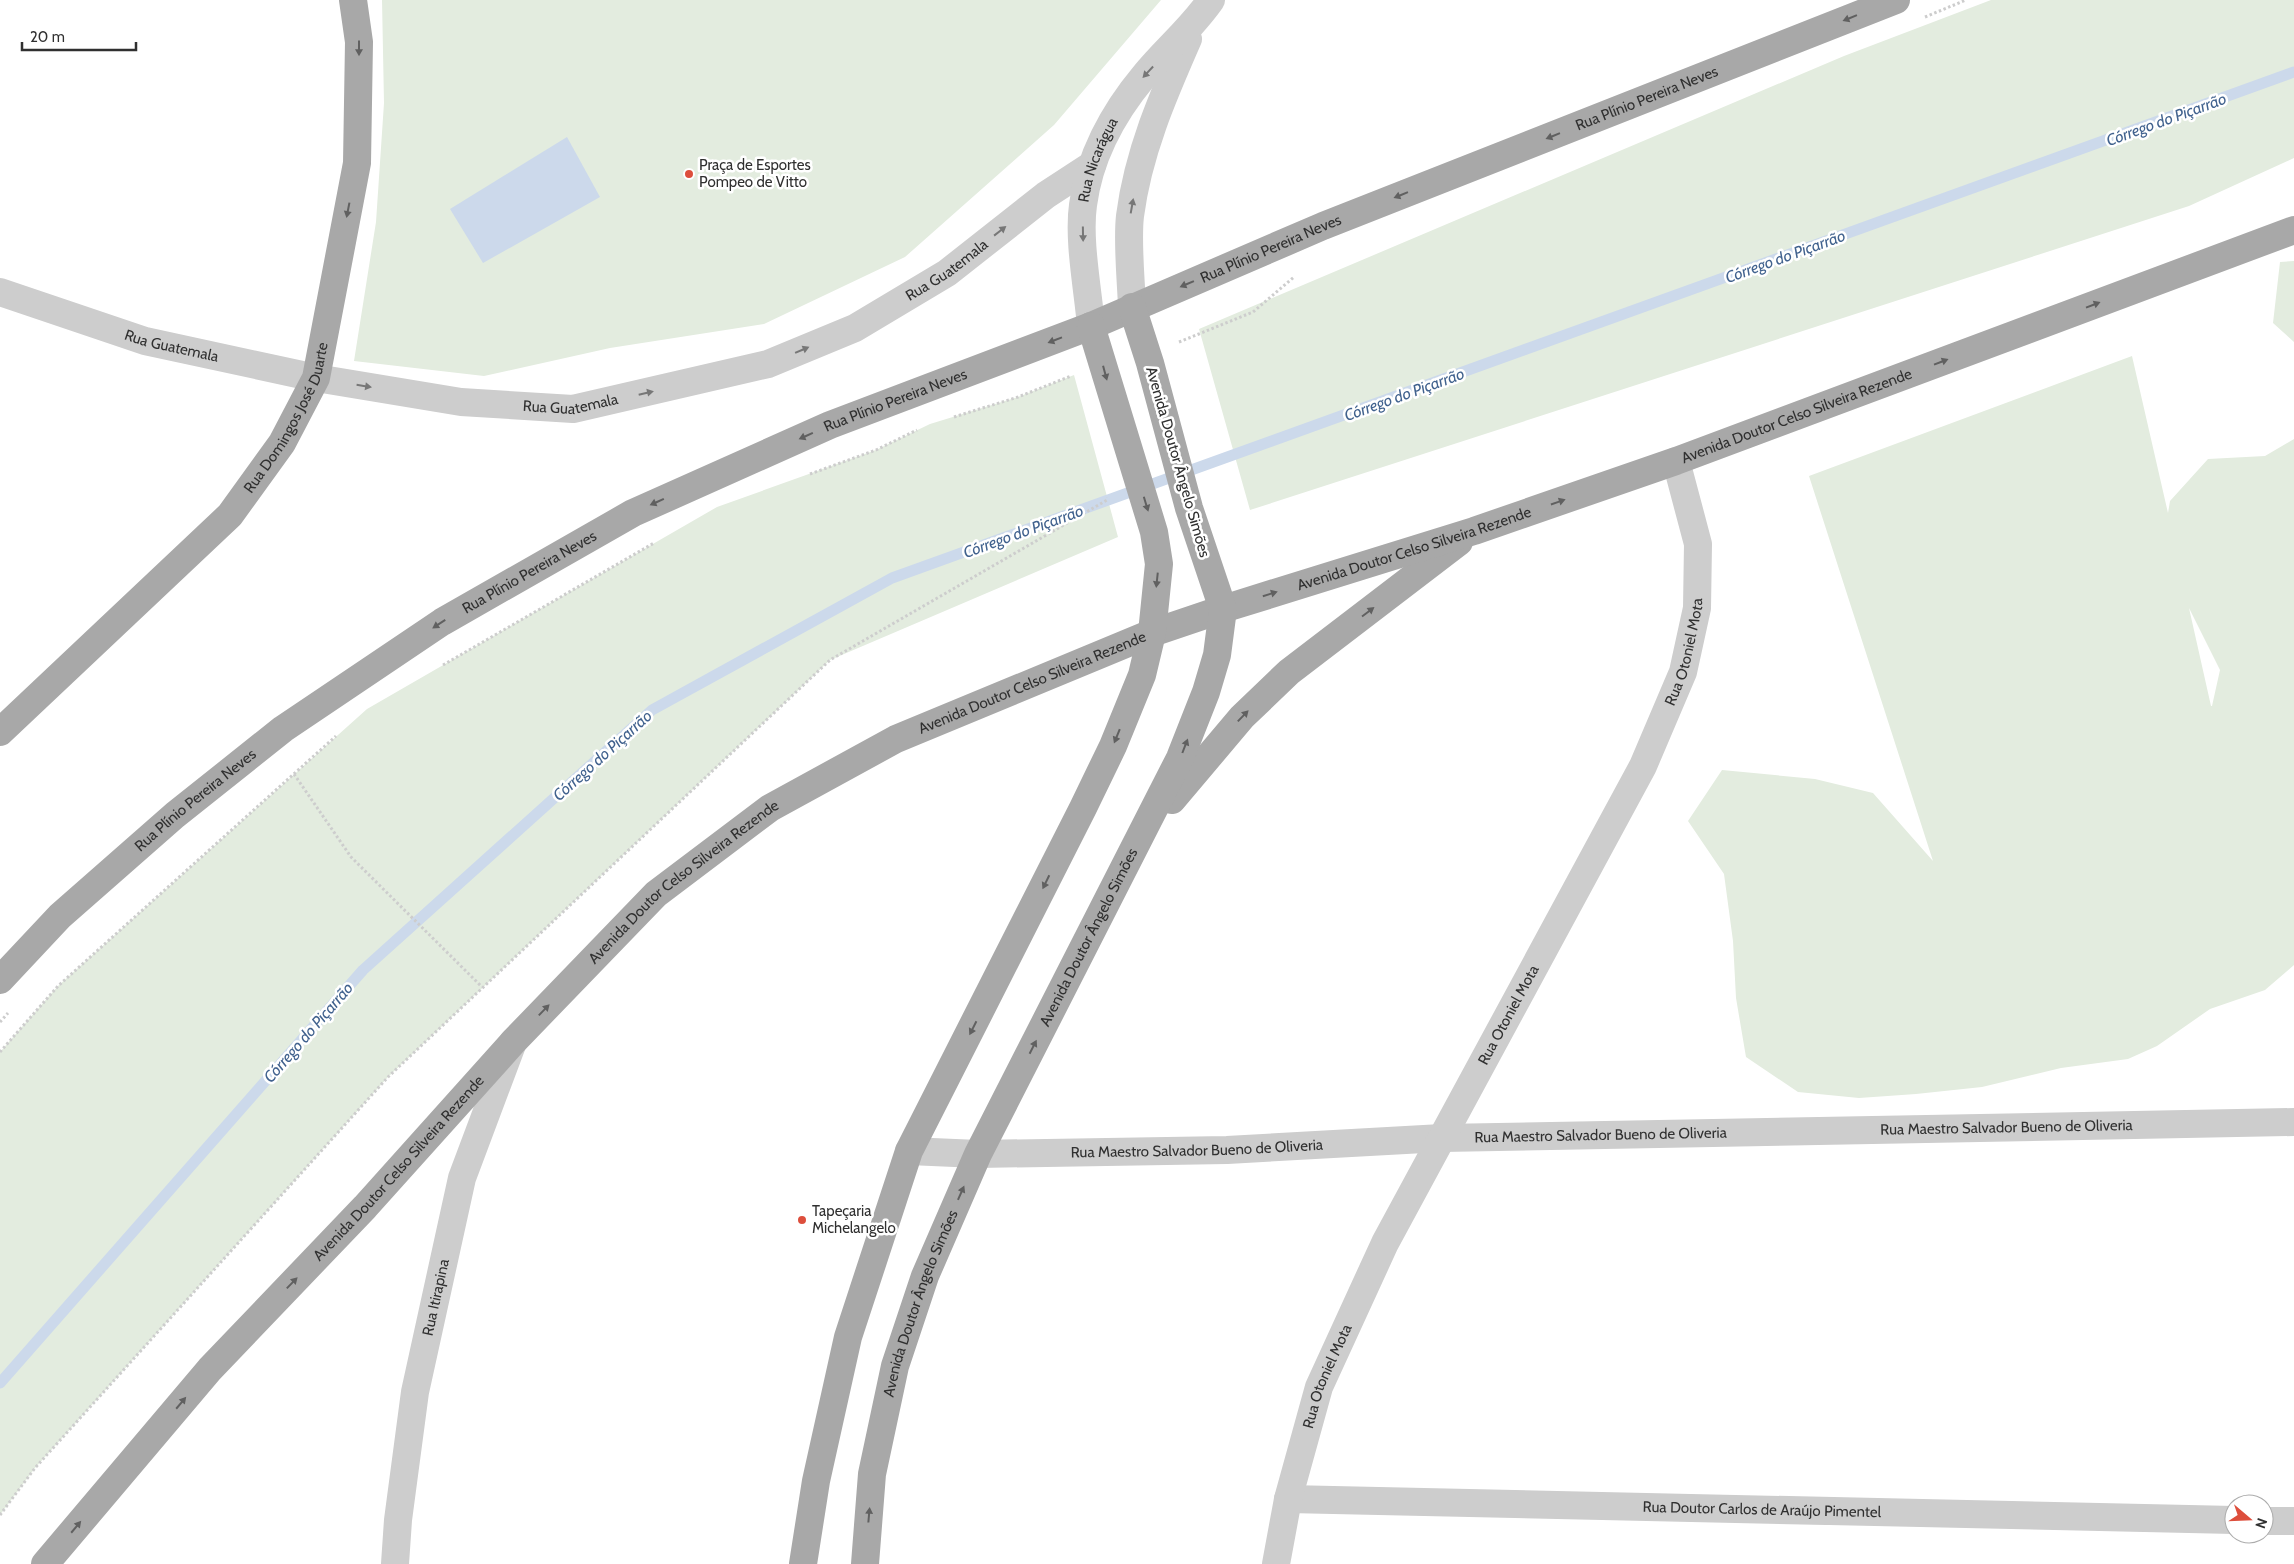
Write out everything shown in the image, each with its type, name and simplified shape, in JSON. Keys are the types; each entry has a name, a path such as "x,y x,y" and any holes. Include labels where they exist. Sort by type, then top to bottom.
{"main road":[{"name":"Rua Domingos José Duarte","path":"0,732 230,515 282,443 316,378 356,163 359,42 353,0"},
{"name":"Rua Plínio Pereira Neves","path":"0,980 60,916 175,814 283,730 442,622 633,512 830,425 1091,326 1323,226 1896,0"},
{"name":"Avenida Doutor Celso Silveira Rezende","path":"45,1564 210,1369 365,1207 514,1041 656,894 770,808 896,739 1152,633 1474,531 1676,461 2294,230"},
{"name":"Avenida Doutor Ângelo Simões","path":"864,1564 872,1474 895,1366 925,1276 978,1154 1180,758 1206,692 1217,655 1223,609 1189,508 1132,307"},
{"path":"803,1564 816,1481 848,1337 909,1151 1034,908 1113,746 1142,675 1152,633 1159,564 1154,532 1091,326"},
{"path":"1134,848 1195,771 1242,717 1289,672 1474,531"}],"street":[{"name":"Rua Nicarágua","path":"1091,326 1083,241 1083,206 1092,165 1114,116 1144,76 1194,24 1212,0"},
{"name":"Rua Nicarágua","path":"1132,307 1130,218 1138,173 1156,113 1194,24"},
{"name":"Rua Guatemala","path":"0,292 145,342 316,378 461,402 573,409 768,364 855,328 947,273 1046,195 1092,165"},
{"name":"Rua Otoniel Mota","path":"1276,1564 1288,1499 1319,1387 1384,1243 1643,766 1683,672 1697,608 1698,544 1676,461"},
{"name":"Rua Itirapina","path":"395,1564 398,1520 415,1392 462,1178 514,1041"},
{"name":"Rua Maestro Salvador Bueno de Oliveria","path":"909,1151 978,1154 1227,1150 1442,1138 2294,1122"},
{"name":"Rua Doutor Carlos de Araújo Pimentel","path":"1288,1499 2224,1520"},
{"path":"2274,1521 2294,1522"}],"path":[{"path":"1916,21 1966,0"},
{"path":"1146,354 1253,312 1301,271"},
{"path":"948,419 1074,375 1057,376"},
{"path":"801,477 876,450 921,429"},
{"path":"0,1515 35,1468 388,1077 830,660 1107,500 1104,491"},
{"path":"435,669 657,541"},
{"path":"0,1052 58,986 338,735"},
{"path":"294,774 351,857 482,987"},
{"path":"0,1022 9,1012"}],"shaded area":[{"name":"Praça de Esportes Pompeo de Vitto","path":"382,0 1161,0 1054,125 905,257 764,324 610,348 484,376 354,361 376,222 384,103"},
{"path":"1991,0 2294,0 2294,158 2189,206 1250,510 1199,329 1844,56"},
{"path":"2294,261 2294,342 2273,323 2280,262"},
{"path":"2132,356 2168,513 2170,501 2208,459 2265,456 2294,439 2294,965 2265,990 2210,1009 2157,1046 2128,1059 2061,1068 1982,1087 1859,1098 1798,1092 1746,1057 1736,998 1733,941 1724,874 1688,821 1722,770 1815,779 1873,793 1933,861 1809,476","holes":["2189,608 2220,670 2211,706"]},
{"path":"1074,375 1118,537 830,660 388,1077 35,1468 0,1515 0,1052 58,986 367,709 717,507 876,450 930,424 1018,397"}],"water":[{"path":"567,137 600,197 483,263 450,209"}],"waterway":[{"name":"Córrego do Piçarrão","path":"0,1383 363,970 652,710 892,578 2294,72"}],"place":[{"name":"Praça de Esportes Pompeo de Vitto","path":"689,174"},
{"name":"Tapeçaria Michelangelo","path":"802,1220"}]}
